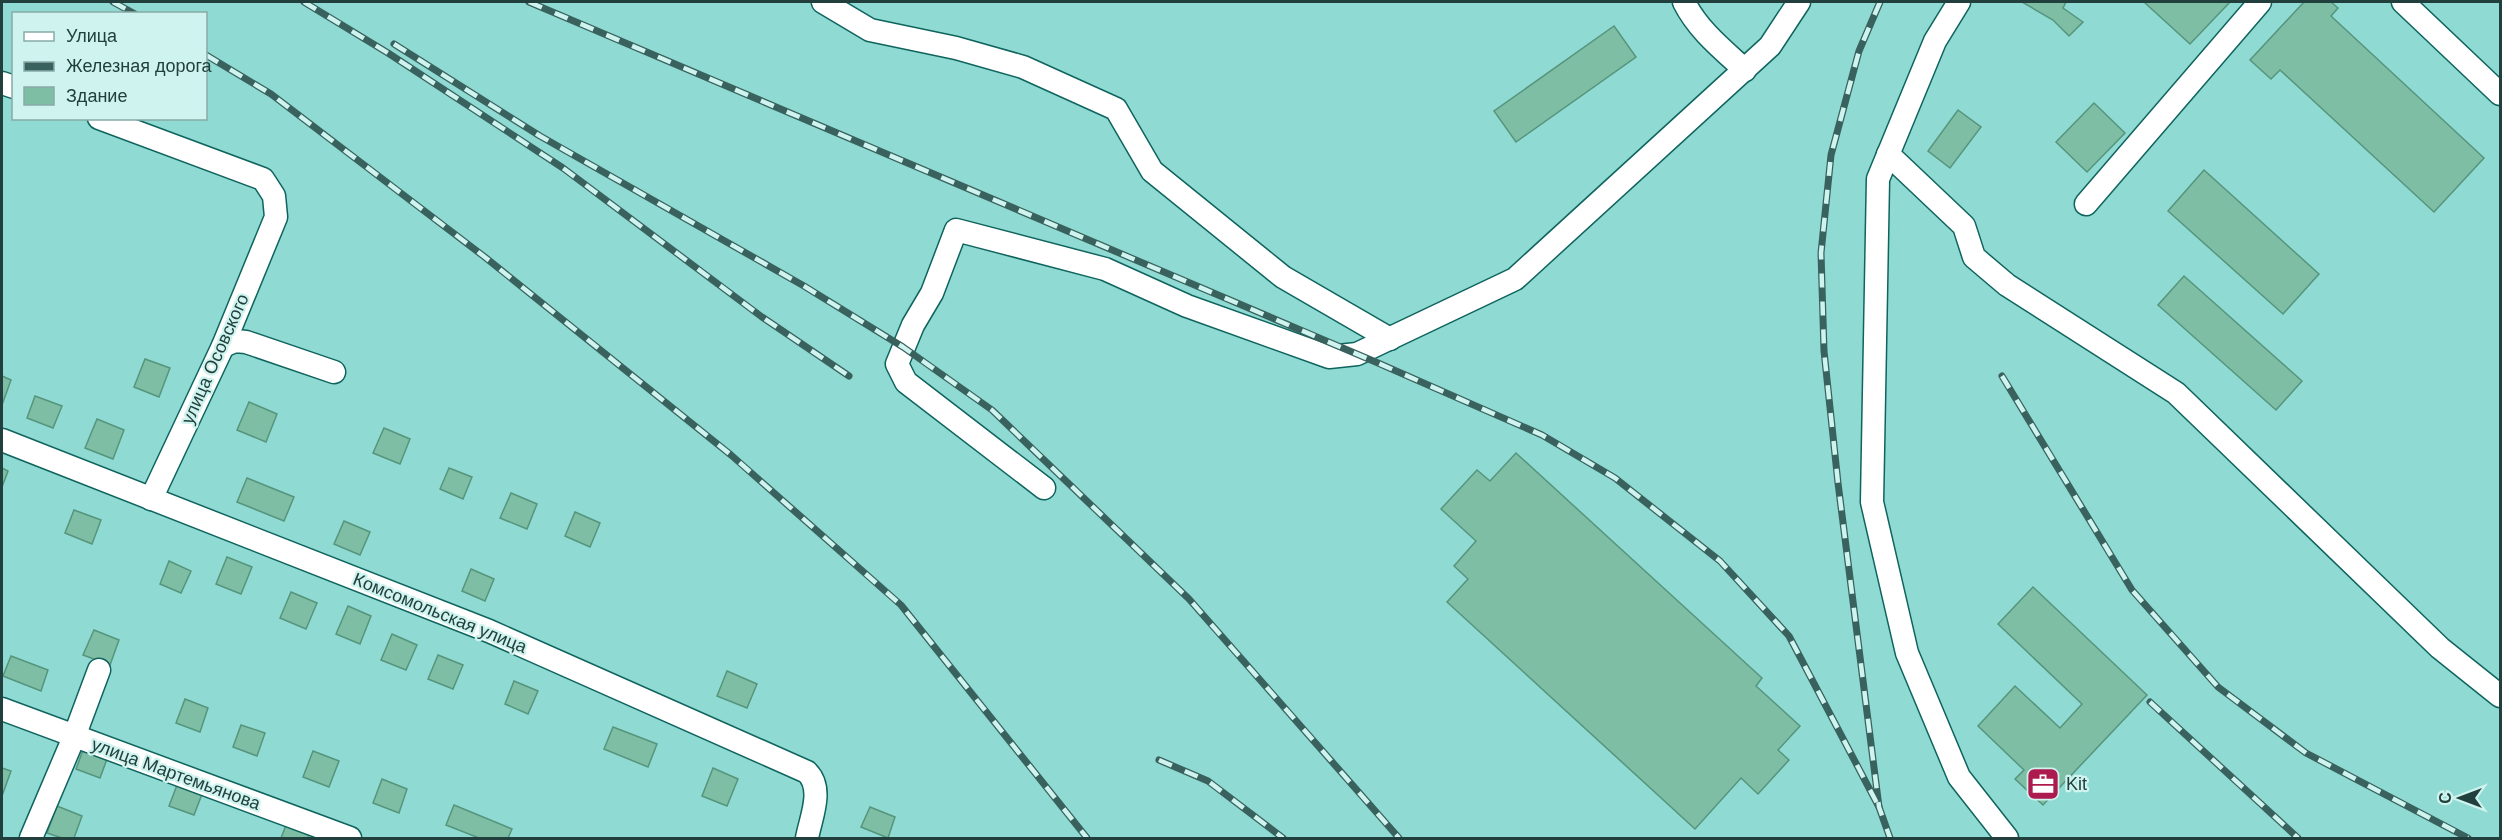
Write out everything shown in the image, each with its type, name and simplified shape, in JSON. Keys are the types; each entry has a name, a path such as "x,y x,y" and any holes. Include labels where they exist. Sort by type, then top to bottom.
{"street":[{"path":"823,2 870,30 956,48 1023,67 1116,109 1152,171 1283,277 1390,339"},
{"path":"1684,2 1700,26 1745,70"},
{"path":"1044,488 906,382 897,364 913,325 932,293 956,230 1105,269 1187,306 1329,357 1357,354 1515,279 1770,46 1799,2"},
{"path":"1959,2 1935,40 1878,179 1872,502 1907,653 1959,777 2007,838"},
{"path":"2086,204 2260,2"},
{"path":"2417,6 2500,94"},
{"name":"улица Осовского","path":"104,120 263,179 274,196 276,217 223,346 151,499"},
{"path":"1888,154 1964,226 1974,256 2007,285 2176,393 2440,648 2500,696"},
{"path":"223,346 235,341 246,342 334,372"},
{"name":"Комсомольская улица","path":"2,440 489,631 807,772 815,780 816,793 807,838"},
{"path":"31,838 74,737 99,670"},
{"name":"улица Мартемьянова","path":"2,709 350,838"}],"building":[{"path":"2022,2 2066,2 2063,8 2083,22 2069,36 2053,20"},
{"path":"2144,2 2230,2 2190,44"},
{"path":"2304,2 2331,2 2338,8 2331,16 2484,158 2434,212 2280,70 2271,79 2250,60"},
{"path":"1614,26 1636,57 1516,142 1494,111"},
{"path":"2094,103 2125,133 2087,172 2056,142"},
{"path":"1958,110 1981,127 1950,168 1928,151"},
{"path":"2204,170 2319,274 2283,314 2168,211"},
{"path":"2184,276 2302,381 2276,410 2158,305"},
{"path":"145,359 170,368 159,397 134,387"},
{"path":"2,376 11,380 2,405"},
{"path":"35,396 62,406 53,428 27,418"},
{"path":"249,402 277,414 266,442 237,430"},
{"path":"97,419 124,430 113,459 85,448"},
{"path":"384,428 410,439 400,464 373,453"},
{"path":"1516,453 1762,678 1756,686 1800,726 1778,750 1789,760 1758,794 1741,778 1695,829 1447,602 1468,579 1454,566 1476,541 1441,509 1477,470 1490,481"},
{"path":"2,468 8,471 2,487"},
{"path":"449,468 472,477 463,499 440,489"},
{"path":"247,478 294,497 284,521 237,502"},
{"path":"511,493 537,504 527,529 500,518"},
{"path":"74,510 101,520 92,544 65,533"},
{"path":"575,512 600,523 590,547 565,536"},
{"path":"344,521 370,532 360,555 334,544"},
{"path":"227,557 252,567 241,594 216,584"},
{"path":"169,561 191,571 181,593 160,584"},
{"path":"471,569 494,579 485,601 462,591"},
{"path":"2033,587 2147,695 2043,805 2015,779 2024,770 1978,726 2015,686 2060,728 2082,704 1998,624"},
{"path":"291,592 317,603 306,629 280,618"},
{"path":"348,606 371,616 360,644 336,634"},
{"path":"94,630 119,640 110,665 83,655"},
{"path":"392,634 417,645 406,670 381,660"},
{"path":"438,655 463,665 453,689 428,679"},
{"path":"11,656 48,670 41,691 3,676"},
{"path":"727,671 757,684 747,708 717,696"},
{"path":"514,681 538,691 528,714 505,704"},
{"path":"185,699 208,708 200,732 176,723"},
{"path":"241,725 265,733 257,756 233,747"},
{"path":"613,727 657,744 648,767 604,749"},
{"path":"86,742 110,751 100,778 76,769"},
{"path":"313,751 339,761 329,787 303,777"},
{"path":"2,768 11,771 2,796"},
{"path":"713,768 738,779 727,806 702,796"},
{"path":"382,779 407,789 399,813 373,803"},
{"path":"179,780 204,789 194,815 169,806"},
{"path":"454,805 512,829 508,838 479,838 446,825"},
{"path":"57,806 82,816 74,838 62,838 47,833"},
{"path":"870,807 895,817 888,838 861,827"},
{"path":"288,820 311,829 308,838 281,838"}],"railway":[{"path":"113,2 131,12"},
{"path":"304,2 388,53 563,168 762,317 849,376"},
{"path":"529,2 1378,363 1542,435 1615,478 1720,561 1789,636 1879,807"},
{"path":"1880,2 1859,51 1831,155 1821,253 1824,351 1838,483 1879,807 1890,838"},
{"path":"394,44 540,136 804,286 903,347 992,410 1189,599 1399,838"},
{"path":"207,56 271,94 486,258 731,455 901,605 1087,838"},
{"path":"2002,376 2132,590 2218,687 2306,753 2468,838"},
{"path":"2150,702 2298,838"},
{"path":"1159,760 1208,781 1283,838"}],"place":[{"name":"Kit","path":"2043,784"}]}
